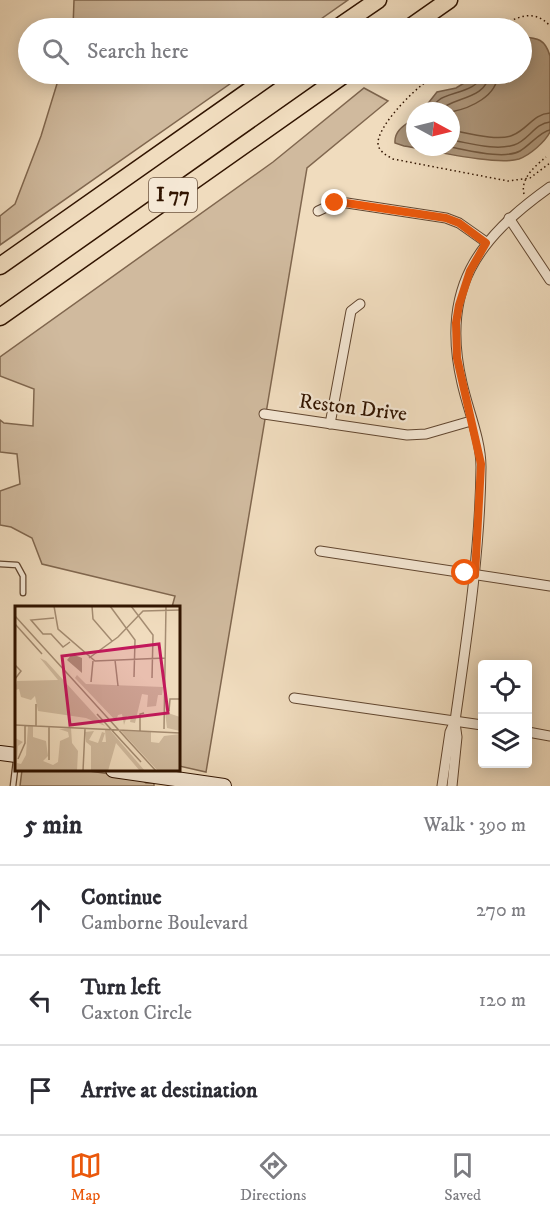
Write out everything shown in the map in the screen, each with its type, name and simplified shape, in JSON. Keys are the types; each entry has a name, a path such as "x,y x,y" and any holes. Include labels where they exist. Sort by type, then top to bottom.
{"highway":[{"path":"352,18 378,0"},
{"path":"423,18 449,0"},
{"name":"I 77","path":"0,266 259,84"},
{"name":"I 77","path":"0,317 331,84"}],"street":[{"path":"452,786 457,736 455,721 475,575 481,464 457,358 456,323 470,271 486,243 509,218 550,187"},
{"path":"318,211 335,203 346,203 446,218 459,223 486,243"},
{"path":"509,218 550,280"},
{"path":"330,424 351,311 360,304"},
{"name":"Reston Drive","path":"264,414 407,435 426,434 471,421"},
{"path":"320,551 550,586"},
{"path":"294,698 478,724"},
{"path":"442,786 450,732 455,721"},
{"path":"532,733 550,736"},
{"path":"0,753 15,755"},
{"path":"120,771 224,786"}],"lane":[{"path":"0,564 17,566 23,576 23,593"},
{"path":"13,786 15,769"}],"path":[{"path":"521,18 534,15 550,26"},
{"path":"423,84 414,90 387,121 378,140 382,153 393,159 508,181 527,178 550,163"},
{"path":"531,201 523,189 535,165 546,157"}],"shaded area":[{"path":"74,0 348,0 322,18 73,18"},
{"path":"57,84 230,84 0,245 0,216 15,204 41,136"},
{"path":"364,88 388,101 307,168 206,772 180,766 180,606 172,606 175,596 42,564 32,538 11,527 0,525 0,491 20,484 17,454 0,452 0,420 4,423 33,426 34,389 0,376 0,357 273,162"},
{"path":"22,771 89,771 139,778 146,783 154,783 154,786 20,786"}],"water":[{"path":"532,38 546,46 550,56 550,132 537,148 519,159 509,161 460,156 460,102 429,102 437,92 456,88 463,84 532,84"},
{"path":"406,125 406,146 395,143 398,131"}],"route":[{"path":"335,203 446,218 459,223 486,243 477,256 464,287 456,323 456,347 461,381 481,464 475,575 465,573"}]}
